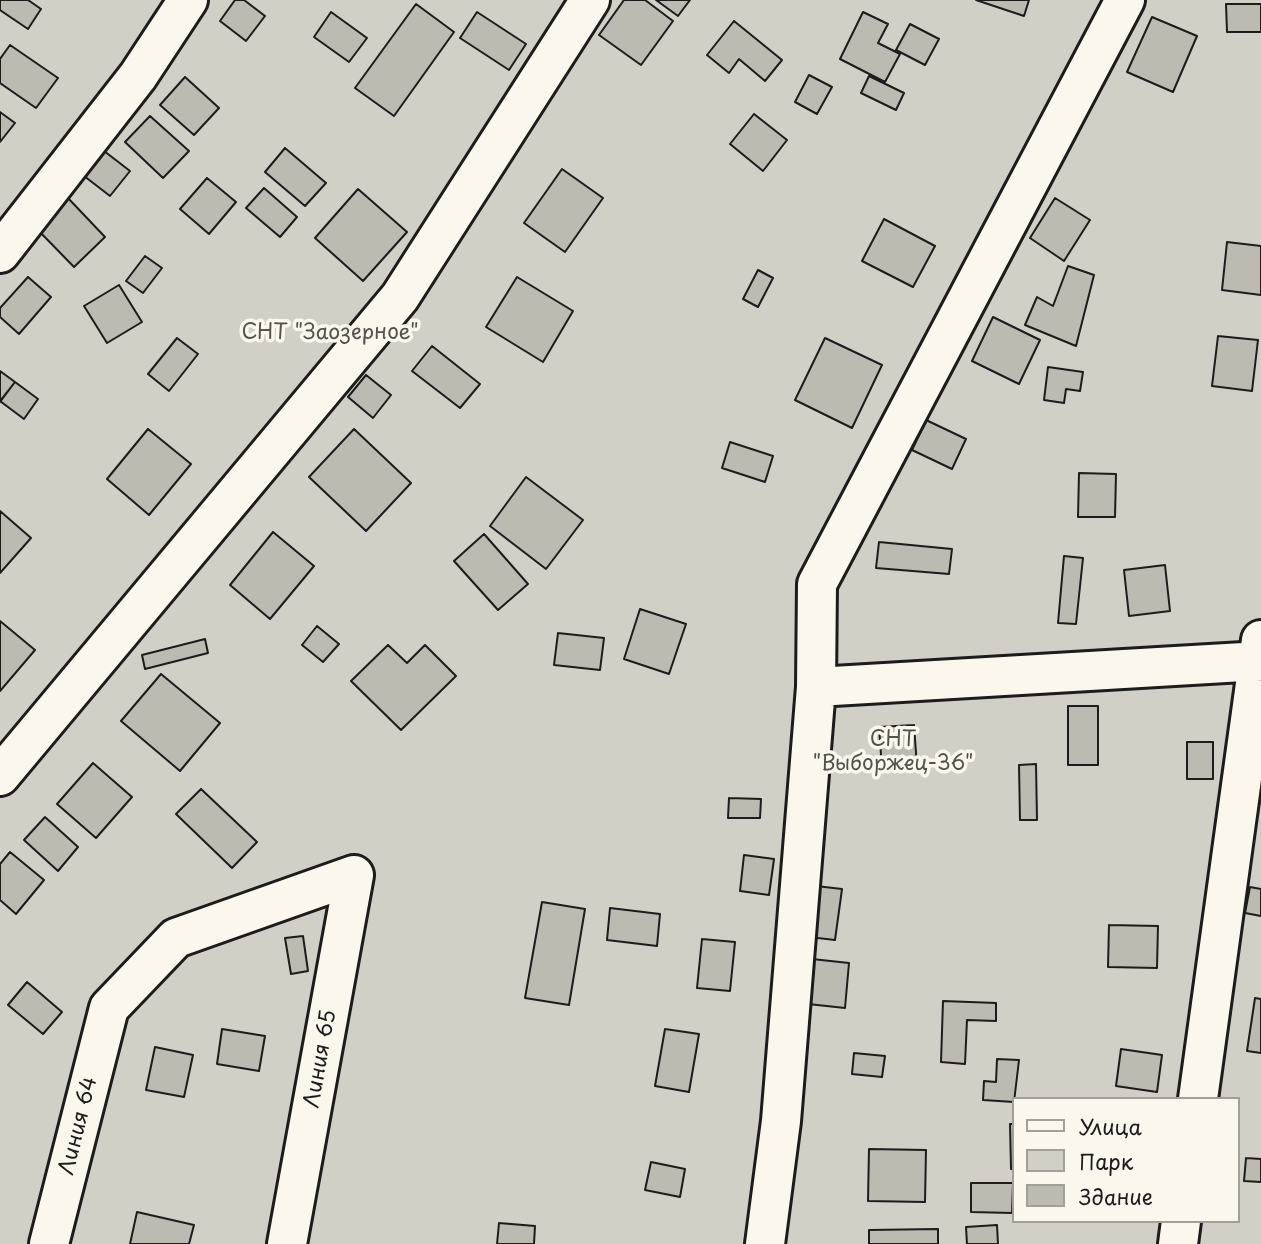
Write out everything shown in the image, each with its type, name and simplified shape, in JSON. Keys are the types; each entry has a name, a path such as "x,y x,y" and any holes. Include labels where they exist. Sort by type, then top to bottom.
{"street":[{"path":"0,253 138,76 188,0"},
{"path":"0,776 400,297 590,0"},
{"path":"765,1244 781,1121 816,687 817,584 1125,0"},
{"path":"816,687 1260,654 1198,1097"},
{"name":"Линия 64","path":"49,1244 109,1008 176,939 354,875"},
{"name":"Линия 65","path":"287,1244 354,875"},
{"path":"1178,1244 1181,1223"}],"green space":[{"path":"0,0 1261,0 1261,1244 0,1244"}],"building":[{"path":"0,0 28,0 41,9 28,29 0,10"},
{"path":"235,0 244,0 265,16 246,41 220,21"},
{"path":"624,0 645,0 673,21 641,65 599,35"},
{"path":"656,0 690,0 678,16"},
{"path":"976,0 1029,0 1024,16"},
{"path":"416,4 454,32 394,116 355,88"},
{"path":"1226,4 1261,4 1261,32 1227,32"},
{"path":"331,12 367,38 349,62 314,37"},
{"path":"477,12 526,44 509,70 460,38"},
{"path":"863,12 888,24 878,43 900,54 885,82 840,59"},
{"path":"1152,17 1197,36 1173,92 1127,72"},
{"path":"734,21 782,60 765,81 739,59 729,73 707,55"},
{"path":"910,24 939,39 925,65 896,50"},
{"path":"10,45 58,78 36,108 0,83 0,59"},
{"path":"809,75 832,87 817,114 795,102"},
{"path":"869,76 904,93 896,110 861,93"},
{"path":"185,77 219,108 194,135 160,105"},
{"path":"0,112 15,123 0,142"},
{"path":"754,114 787,140 763,171 730,144"},
{"path":"150,116 189,151 163,178 125,142"},
{"path":"95,144 130,171 110,196 75,169"},
{"path":"285,148 326,183 305,206 265,172"},
{"path":"562,169 603,198 565,252 524,223"},
{"path":"207,178 236,202 209,234 180,209"},
{"path":"264,188 297,217 280,237 246,208"},
{"path":"358,189 407,232 363,281 315,238"},
{"path":"67,197 105,237 74,267 36,228"},
{"path":"1055,198 1090,220 1064,261 1030,238"},
{"path":"884,219 935,246 913,287 862,261"},
{"path":"1227,242 1261,246 1261,295 1222,290"},
{"path":"145,256 162,268 143,293 126,281"},
{"path":"1068,266 1094,275 1076,346 1025,325 1037,297 1053,306"},
{"path":"758,270 773,278 758,307 743,299"},
{"path":"28,277 51,297 19,334 0,317 0,308"},
{"path":"517,277 573,311 543,362 486,327"},
{"path":"119,285 142,322 107,343 84,306"},
{"path":"993,317 1040,340 1019,384 972,361"},
{"path":"1218,336 1258,340 1252,391 1212,386"},
{"path":"177,338 198,354 169,391 148,374"},
{"path":"825,338 882,365 852,428 795,400"},
{"path":"432,346 480,384 460,408 412,371"},
{"path":"1048,367 1083,372 1080,391 1066,389 1064,403 1044,400"},
{"path":"0,371 15,382 0,402"},
{"path":"366,375 391,395 373,418 348,397"},
{"path":"15,382 38,399 24,419 0,401"},
{"path":"926,420 966,439 952,469 912,450"},
{"path":"148,429 191,464 149,515 107,479"},
{"path":"354,429 411,483 366,531 309,477"},
{"path":"730,442 773,456 765,482 722,468"},
{"path":"1079,473 1116,474 1115,517 1078,517"},
{"path":"526,477 583,520 546,569 490,526"},
{"path":"0,511 31,538 0,573"},
{"path":"273,532 314,566 270,619 230,585"},
{"path":"484,534 528,584 498,610 454,561"},
{"path":"879,542 952,549 949,574 876,568"},
{"path":"1064,556 1083,558 1076,624 1058,623"},
{"path":"1165,565 1170,611 1129,616 1124,570"},
{"path":"640,609 686,624 669,674 624,659"},
{"path":"0,621 35,650 0,691"},
{"path":"317,626 339,644 323,662 302,645"},
{"path":"558,633 604,638 600,670 554,665"},
{"path":"205,639 208,653 145,669 142,655"},
{"path":"388,645 407,663 425,645 456,676 401,730 351,681"},
{"path":"161,674 220,723 180,771 121,721"},
{"path":"1068,706 1098,706 1098,765 1068,765"},
{"path":"914,725 917,767 882,769 879,727"},
{"path":"1187,742 1213,742 1213,779 1187,779"},
{"path":"93,763 132,797 96,838 57,804"},
{"path":"1036,764 1037,820 1020,820 1019,765"},
{"path":"201,789 257,842 232,868 176,814"},
{"path":"729,798 761,799 760,818 728,818"},
{"path":"45,817 78,847 58,871 24,840"},
{"path":"10,852 44,880 16,914 0,900 0,864"},
{"path":"744,855 774,859 769,895 740,891"},
{"path":"816,886 842,889 835,940 809,937"},
{"path":"1250,887 1261,889 1261,916 1245,913"},
{"path":"542,902 585,909 569,1005 525,998"},
{"path":"610,908 660,914 657,946 607,940"},
{"path":"1109,925 1158,926 1157,968 1108,967"},
{"path":"303,936 308,971 291,974 285,938"},
{"path":"702,939 735,942 730,991 697,988"},
{"path":"812,959 849,963 845,1008 808,1004"},
{"path":"27,982 62,1012 43,1034 8,1005"},
{"path":"1255,998 1261,999 1261,1053 1247,1051"},
{"path":"943,1001 996,1003 996,1021 967,1020 965,1064 941,1062"},
{"path":"222,1029 265,1036 259,1071 217,1064"},
{"path":"665,1029 699,1034 689,1092 655,1086"},
{"path":"155,1047 193,1055 184,1097 146,1090"},
{"path":"1121,1049 1162,1055 1157,1092 1116,1086"},
{"path":"854,1053 885,1056 882,1077 852,1074"},
{"path":"997,1059 1019,1060 1012,1102 983,1100 984,1081 996,1082"},
{"path":"1010,1124 1012,1124 1012,1169"},
{"path":"869,1149 926,1150 925,1202 868,1201"},
{"path":"1246,1158 1261,1159 1261,1182 1244,1181"},
{"path":"651,1162 685,1169 680,1197 645,1190"},
{"path":"971,1183 1012,1183 1012,1213 971,1212"},
{"path":"137,1212 194,1225 189,1244 130,1244"},
{"path":"499,1223 535,1226 534,1244 497,1244"},
{"path":"997,1225 998,1244 967,1244 966,1227"},
{"path":"938,1229 938,1244 869,1244 869,1230"}],"park label":[{"name":"СНТ \"Заозерное\"","path":"330,333"},
{"name":"СНТ \"Выборжец-36\"","path":"893,752"}]}
